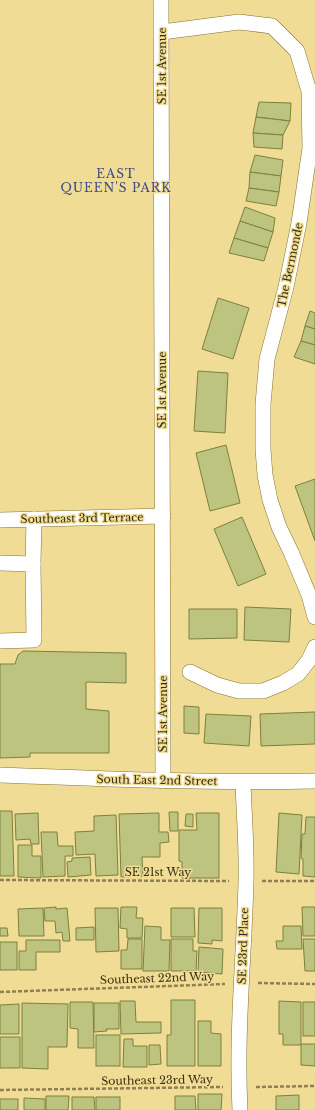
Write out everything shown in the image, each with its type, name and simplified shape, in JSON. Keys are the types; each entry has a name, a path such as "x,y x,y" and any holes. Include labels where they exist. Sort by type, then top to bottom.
{"street":[{"name":"SE 1st Avenue","path":"162,0 163,781"},
{"name":"The Bermonde","path":"162,32 239,22 272,26 297,51 309,91 310,148 299,222 286,286 267,359 263,404 263,449 265,475 276,520 309,595 315,617"},
{"name":"Southeast 3rd Terrace","path":"0,520 163,516"},
{"path":"0,641 34,640 34,519"},
{"path":"0,563 33,564"},
{"path":"190,672 217,685 239,691 263,691 283,683 298,674 309,660 315,647"},
{"name":"South East 2nd Street","path":"0,775 163,781 315,781"},
{"name":"SE 23rd Place","path":"240,1110 239,1087 246,881 243,782"}],"path":[{"name":"SE 21st Way","path":"0,880 315,881"},
{"name":"Southeast 22nd Way","path":"0,992 242,983 315,984"},
{"name":"Southeast 23rd Way","path":"0,1090 315,1086"}],"building":[{"path":"259,102 291,103 290,121 256,117"},
{"path":"256,117 290,121 283,135 253,133"},
{"path":"253,133 283,135 282,149 254,147"},
{"path":"255,155 283,160 281,176 250,172"},
{"path":"250,172 281,176 279,192 249,188"},
{"path":"249,188 279,192 276,206 246,201"},
{"path":"245,207 275,218 273,232 240,221"},
{"path":"240,221 273,232 268,248 234,238"},
{"path":"234,238 268,248 264,261 229,253"},
{"path":"218,298 249,308 233,359 202,349"},
{"path":"310,311 315,313 315,329 305,326"},
{"path":"305,326 315,329 315,345 301,341"},
{"path":"301,341 315,345 315,364 294,357"},
{"path":"198,371 228,373 225,433 194,431"},
{"path":"226,445 240,503 210,511 196,453"},
{"path":"315,479 315,541 295,486"},
{"path":"242,517 266,574 238,586 214,529"},
{"path":"245,607 291,609 289,642 244,640"},
{"path":"189,609 237,609 237,638 189,639"},
{"path":"23,651 126,653 126,683 86,682 86,709 109,711 109,753 30,753 30,757 0,758 0,664 15,664 18,655"},
{"path":"184,706 199,707 199,734 184,733"},
{"path":"315,712 315,744 261,746 260,714"},
{"path":"206,714 251,716 249,746 204,743"},
{"path":"0,811 12,811 14,876 0,876"},
{"path":"169,812 178,812 178,831 170,831"},
{"path":"38,813 39,844 31,844 30,839 16,840 15,814"},
{"path":"159,813 159,832 168,832 169,842 160,843 160,857 142,857 143,876 121,877 119,814"},
{"path":"196,813 219,813 219,878 182,878 182,862 179,861 179,830 197,830"},
{"path":"279,813 302,815 299,874 276,872"},
{"path":"186,814 193,814 193,827 185,826"},
{"path":"116,815 118,875 96,876 95,854 76,855 75,832 94,831 94,816"},
{"path":"306,817 315,817 315,877 303,876 303,859 301,858 302,834 305,834"},
{"path":"41,832 57,832 58,846 73,846 73,856 65,856 65,876 43,877"},
{"path":"18,845 32,845 32,856 41,856 41,878 18,877"},
{"path":"90,857 91,875 68,877 67,862 72,861 72,858"},
{"path":"56,907 56,909 67,908 70,941 63,941 62,932 56,933 55,921 45,921 44,908"},
{"path":"121,907 137,907 136,918 143,918 142,938 127,938 127,929 120,928"},
{"path":"302,907 315,907 315,936 303,936"},
{"path":"43,908 44,936 19,936 18,909"},
{"path":"95,908 118,908 119,951 96,952"},
{"path":"171,908 194,908 195,937 171,937"},
{"path":"199,908 222,908 222,941 212,940 212,944 198,943"},
{"path":"145,926 161,927 161,940 170,940 169,971 143,971"},
{"path":"283,926 301,926 302,949 277,949 276,941 283,941"},
{"path":"94,927 94,940 76,940 76,928"},
{"path":"0,928 7,928 8,936 0,936"},
{"path":"128,939 142,939 142,969 121,969 121,950 127,950"},
{"path":"171,939 193,939 193,951 197,951 196,971 171,971"},
{"path":"303,939 315,939 315,971 305,971"},
{"path":"26,940 60,940 60,952 36,952 36,970 19,970 19,951 26,951"},
{"path":"0,942 17,942 17,970 0,970"},
{"path":"199,947 223,949 222,974 198,972"},
{"path":"171,1000 195,1000 195,1066 167,1066 167,1035 171,1035"},
{"path":"120,1001 135,1001 136,1022 161,1022 161,1033 121,1034"},
{"path":"279,1001 301,1002 301,1045 283,1045 283,1034 279,1034"},
{"path":"70,1002 93,1002 94,1048 78,1048 78,1029 70,1028"},
{"path":"303,1002 315,1002 315,1036 303,1036"},
{"path":"22,1003 68,1004 67,1047 48,1047 48,1069 22,1068"},
{"path":"94,1003 119,1003 119,1029 106,1029 107,1031 94,1032"},
{"path":"19,1004 19,1034 0,1034 0,1005"},
{"path":"198,1021 211,1021 211,1033 221,1034 221,1066 198,1066"},
{"path":"96,1035 120,1035 120,1066 96,1066"},
{"path":"0,1037 20,1037 20,1068 0,1068"},
{"path":"124,1039 133,1039 133,1046 147,1046 147,1067 123,1067"},
{"path":"301,1044 315,1044 315,1066 301,1065"},
{"path":"149,1045 160,1045 161,1064 149,1065"},
{"path":"198,1094 222,1094 221,1110 198,1110"},
{"path":"299,1095 299,1110 276,1110 276,1096"},
{"path":"46,1096 69,1096 68,1110 46,1110"},
{"path":"175,1096 195,1096 196,1110 175,1110"},
{"path":"72,1097 94,1097 95,1110 72,1110"},
{"path":"96,1097 120,1097 120,1110 96,1110"},
{"path":"24,1098 45,1099 45,1110 24,1110"},
{"path":"0,1099 18,1099 18,1110 0,1110"}],"district":[{"name":"EAST QUEEN'S PARK","path":"116,180"}]}
